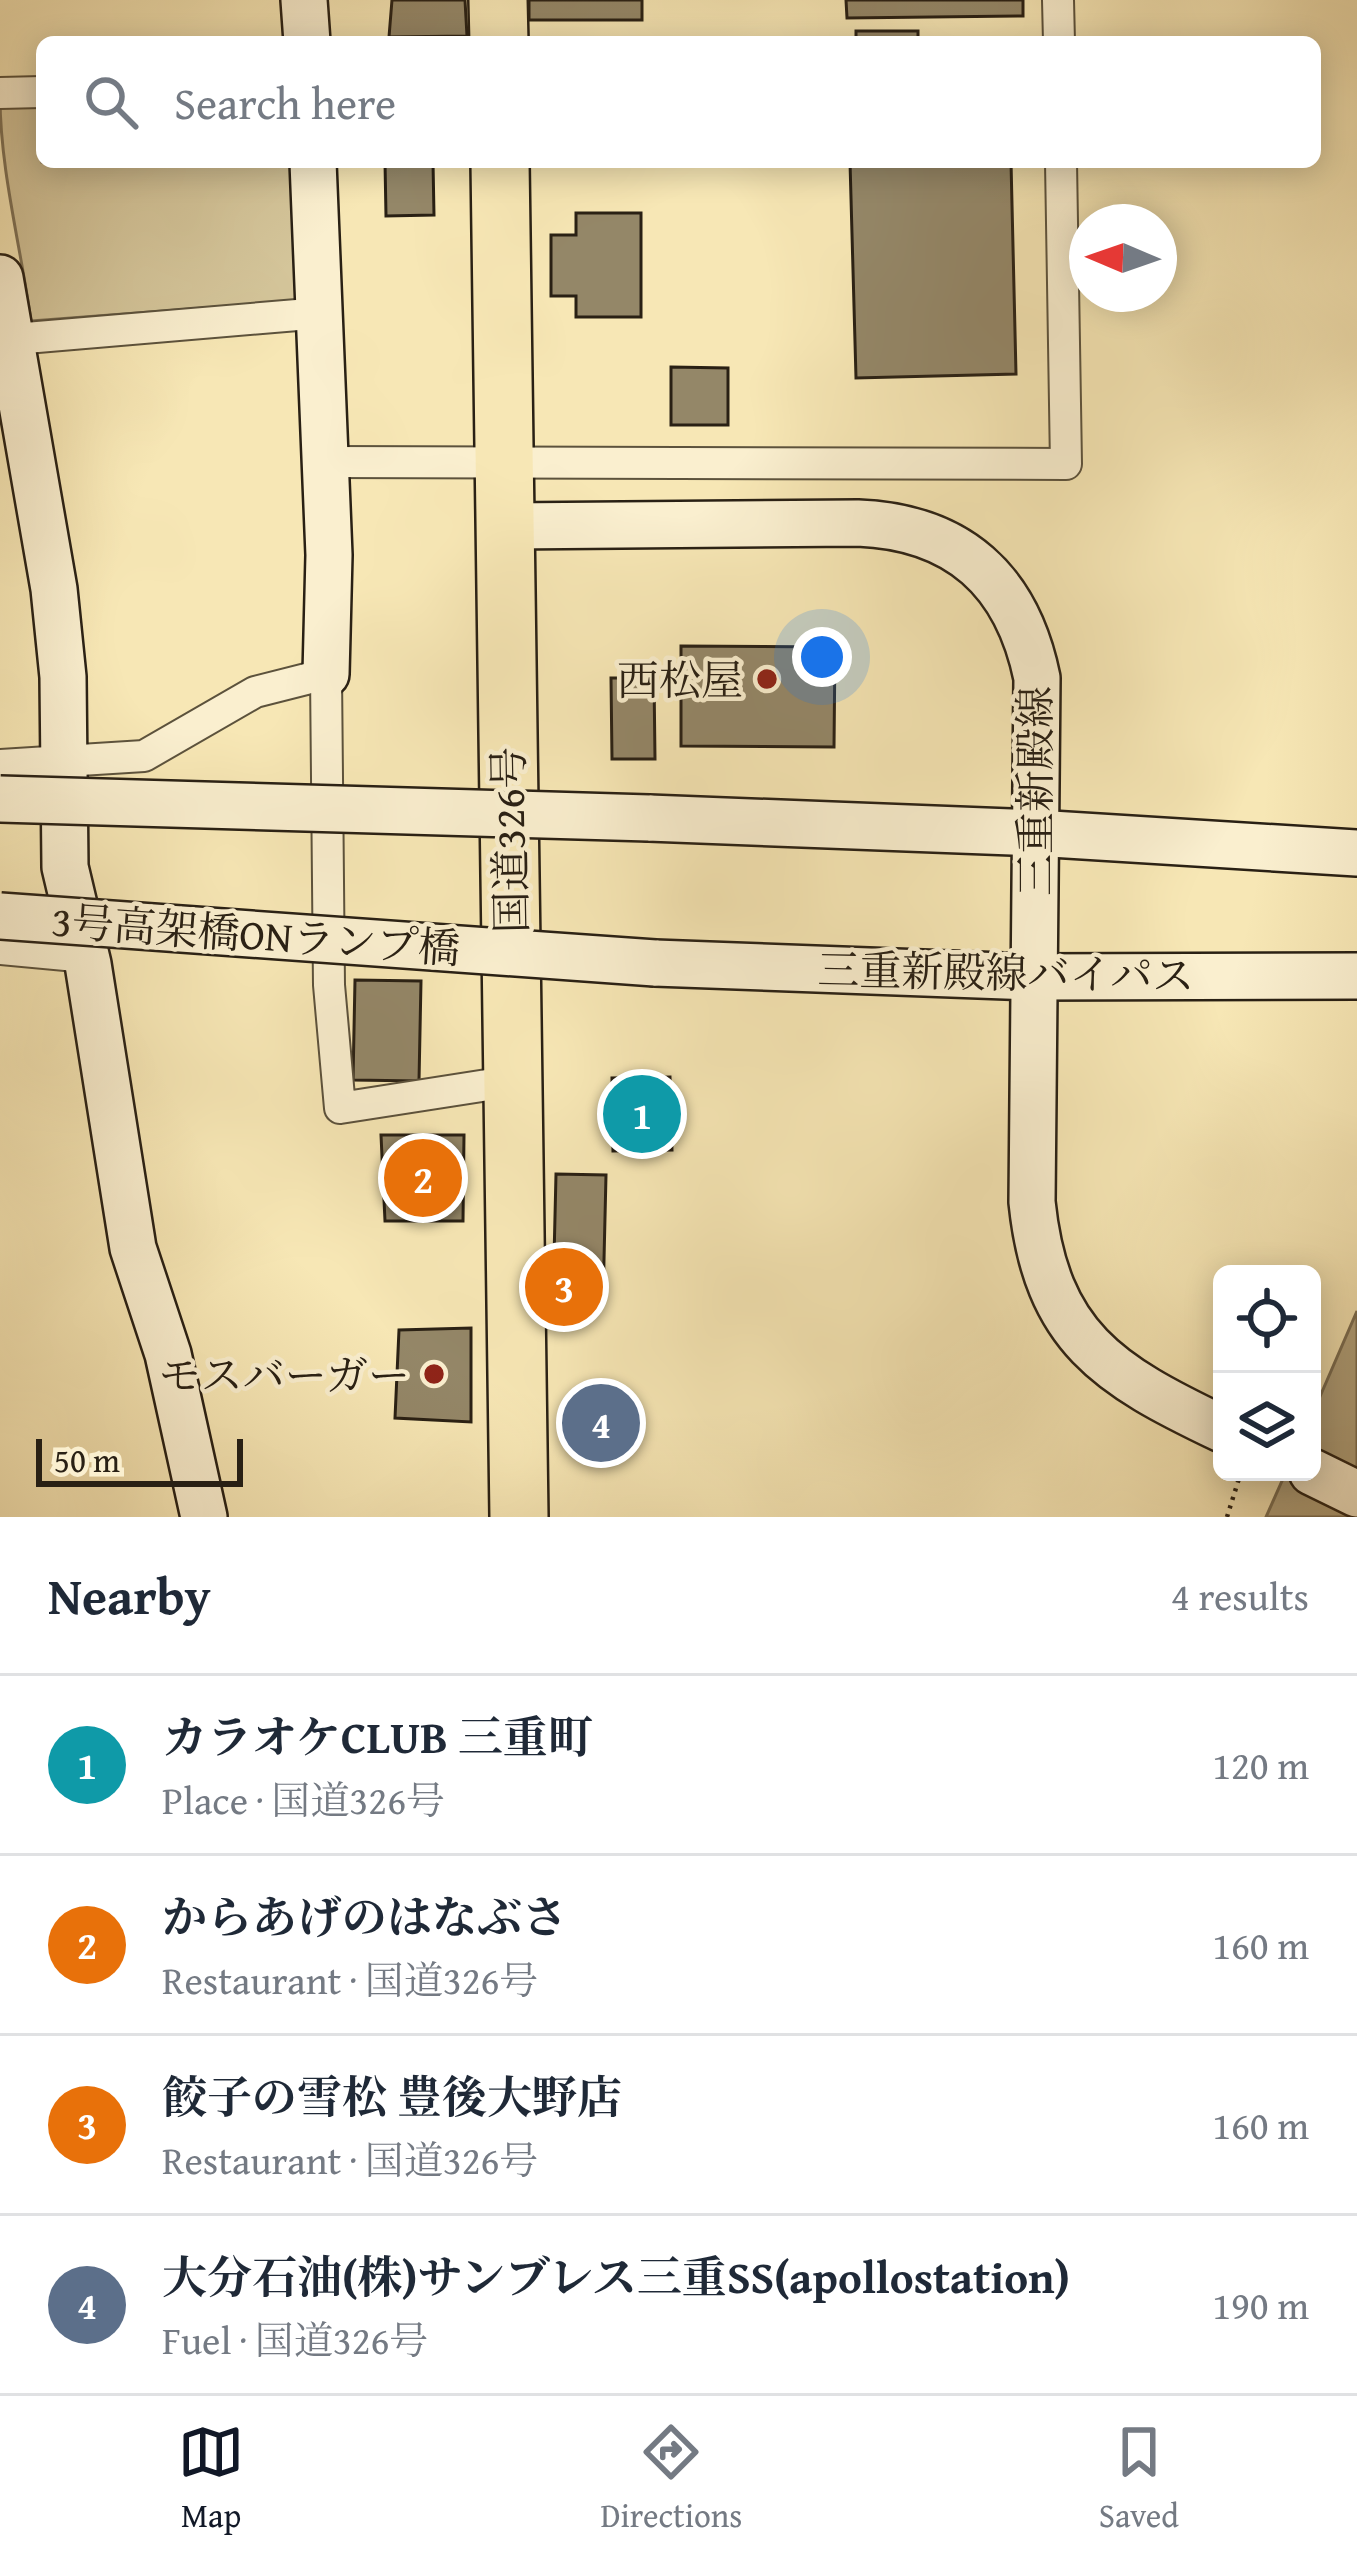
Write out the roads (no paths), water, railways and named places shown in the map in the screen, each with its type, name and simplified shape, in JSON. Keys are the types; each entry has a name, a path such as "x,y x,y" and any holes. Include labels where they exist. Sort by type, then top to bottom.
{"highway":[{"path":"498,0 499,36"},
{"name":"国道326号","path":"500,168 519,1517"}],"main road":[{"path":"304,0 307,36"},
{"path":"313,168 326,462 326,674"},
{"path":"0,278 11,364 54,589 65,866 87,957 134,1248 167,1354 204,1517"},
{"name":"三重新殿線","path":"505,526 884,524 911,528 960,550 1010,603 1030,646 1036,678 1033,1202 1054,1289 1072,1326 1110,1368 1142,1391 1213,1425"},
{"path":"0,799 1035,833 1357,854"},
{"name":"3号高架橋ONランプ橋","path":"0,916 656,963"},
{"name":"三重新殿線バイパス","path":"656,963 1034,977 1357,976"},
{"path":"1321,1476 1357,1493"}],"street":[{"path":"1058,0 1059,36"},
{"path":"0,93 36,92"},
{"path":"326,462 1066,464 1061,168"},
{"path":"11,364 321,313"},
{"path":"0,765 64,765 144,756 255,692 326,674 329,985 340,1108 513,1082"},
{"path":"0,949 87,957"}],"place":[{"name":"西松屋","path":"767,679"},
{"name":"カラオケCLUB 三重町","path":"642,1114"},
{"name":"からあげのはなぶさ","path":"423,1178"},
{"name":"餃子の雪松 豊後大野店","path":"564,1287"},
{"name":"モスバーガー","path":"434,1374"},
{"name":"大分石油(株)サンブレス三重SS(apollostation)","path":"601,1423"}]}
